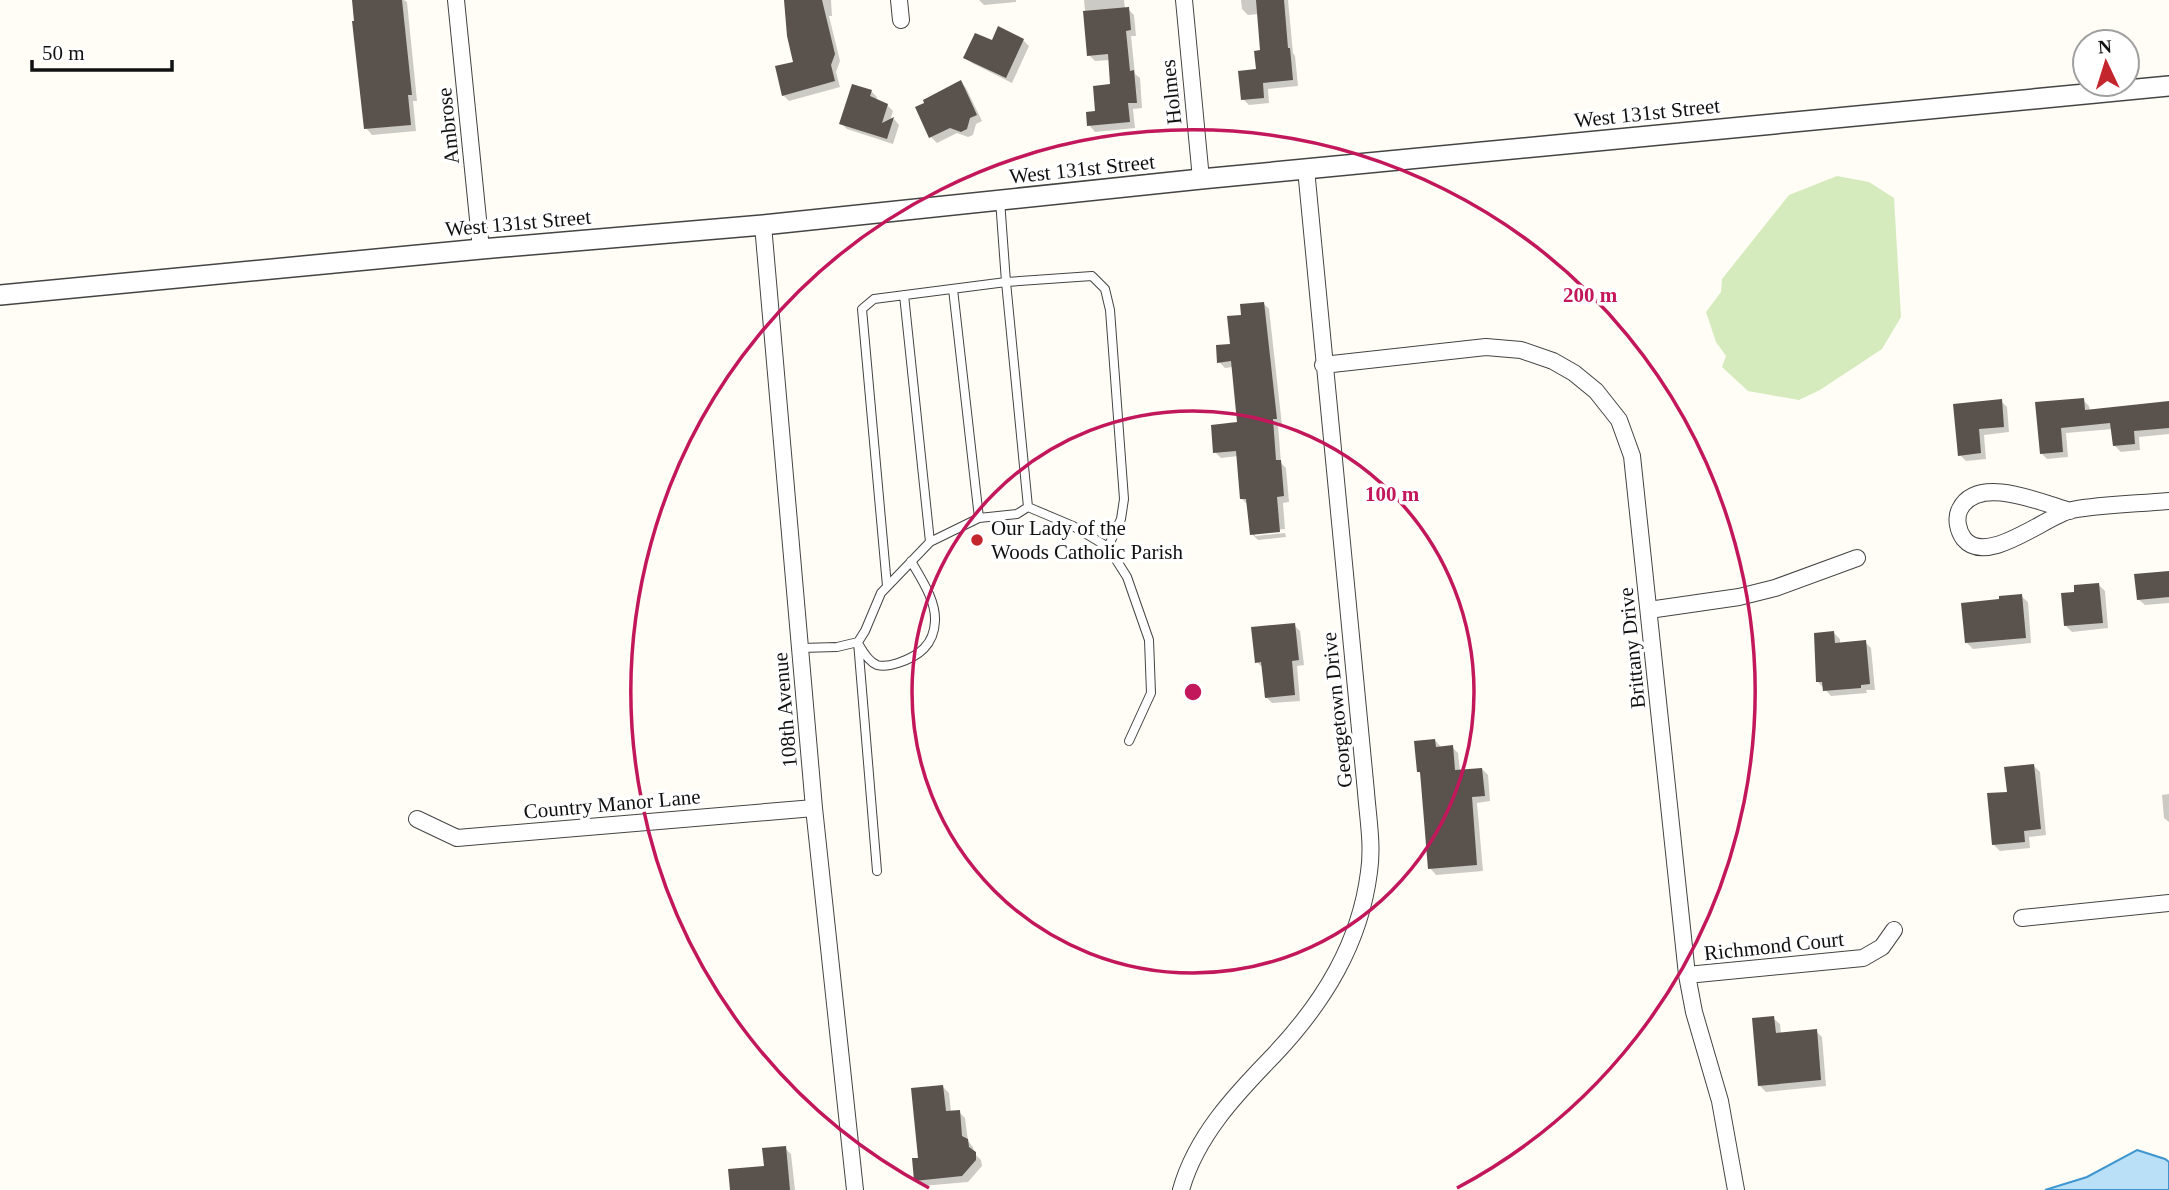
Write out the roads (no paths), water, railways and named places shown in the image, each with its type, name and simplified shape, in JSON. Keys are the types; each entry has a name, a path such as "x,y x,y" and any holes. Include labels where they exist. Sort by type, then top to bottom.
{"street":[{"name":"Ambrose","path":"456,0 481,249"},
{"path":"899,0 901,20"},
{"name":"Holmes","path":"1184,0 1201,179"},
{"name":"West 131st Street","path":"0,295 763,225 1201,179 2169,86"},
{"name":"Georgetown Drive","path":"1181,1190 1192,1160 1212,1125 1306,1020 1324,995 1356,931 1370,870 1366,792 1306,169"},
{"name":"108th Avenue","path":"763,225 814,808 855,1190"},
{"name":"Brittany Drive","path":"1324,365 1486,347 1521,350 1553,361 1574,373 1597,391 1619,420 1632,456 1688,975 1694,1012 1720,1101 1736,1190"},
{"path":"2070,511 2006,492 1992,492 1966,500 1957,517 1962,537 1968,543 1979,547 2004,544 2070,511 2169,501"},
{"path":"1649,610 1739,597 1775,588 1857,558"},
{"name":"Country Manor Lane","path":"417,819 457,838 814,808"},
{"path":"2021,918 2169,903"},
{"name":"Richmond Court","path":"1688,975 1863,958 1882,947 1895,930"}],"lane":[{"path":"1000,200 1028,507"},
{"path":"887,586 862,309 874,299 1006,282 1092,276 1105,289 1110,310 1124,499 1121,519 1108,547"},
{"path":"953,289 979,519"},
{"path":"904,295 930,542"},
{"path":"877,871 858,642 881,593 930,542 979,519 1017,514 1028,507"},
{"path":"1028,507 1073,526 1108,547 1127,577 1149,639 1151,693 1129,741"},
{"path":"858,642 865,655 876,665 889,666 916,657 931,640 935,621 933,603 911,561"},
{"path":"800,648 837,647 858,642"}],"water":[{"path":"2137,1150 2169,1162 2169,1190 2045,1190 2087,1177"}],"place":[{"name":"Our Lady of the Woods Catholic Parish","path":"977,540"}]}
